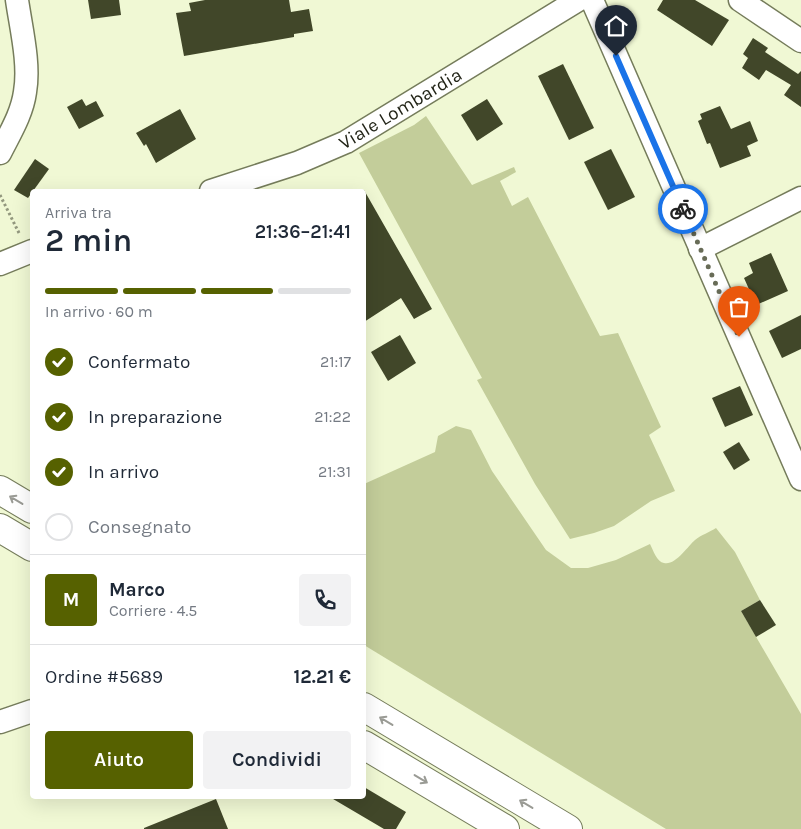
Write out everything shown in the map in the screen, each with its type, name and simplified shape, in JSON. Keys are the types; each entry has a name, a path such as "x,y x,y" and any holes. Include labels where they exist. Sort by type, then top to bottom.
{"highway":[{"path":"0,490 30,508"},
{"path":"0,528 30,546"},
{"path":"366,708 568,829"},
{"path":"366,746 504,829"}],"street":[{"path":"0,152 21,109 25,92 24,53 18,0"},
{"name":"Viale Lombardia","path":"223,189 259,183 357,136 578,0"},
{"path":"592,0 801,479"},
{"path":"740,0 801,40"},
{"path":"700,249 801,198"},
{"path":"0,264 30,252"},
{"path":"0,722 30,712"}],"path":[{"path":"0,195 22,240 30,249"}],"green space":[{"path":"426,116 472,185 514,167 516,172 500,181 512,206 528,197 600,336 618,333 661,427 649,435 675,491 651,501 614,526 570,539 535,484 477,380 482,378 359,153 414,125"},
{"path":"456,426 471,430 492,471 546,550 571,568 588,568 616,560 650,544 659,560 664,563 672,562 697,538 716,528 735,552 760,600 741,611 801,714 801,829 666,829 366,646 366,483 435,452 438,436"}],"building":[{"path":"88,0 119,0 121,15 91,19"},
{"path":"205,0 289,0 291,12 309,9 313,31 294,34 294,37 184,56 176,13 191,11 189,3"},
{"path":"663,0 695,0 729,20 712,46 657,10"},
{"path":"753,38 768,48 765,52 798,74 801,71 801,107 784,95 791,85 766,70 759,80 742,68 748,58 743,54"},
{"path":"563,64 594,128 569,140 538,76"},
{"path":"82,99 86,106 96,101 104,116 79,129 67,107"},
{"path":"487,99 503,124 477,141 461,115"},
{"path":"720,106 731,129 750,121 758,141 747,146 751,156 720,168 710,143 707,144 698,121 702,119 700,114"},
{"path":"180,109 196,139 156,163 146,144 144,146 136,133"},
{"path":"611,149 635,197 608,210 584,162"},
{"path":"35,159 49,169 35,189 30,189 28,198 14,190"},
{"path":"366,194 432,309 414,319 401,298 366,321"},
{"path":"771,253 788,291 756,305 744,278 753,273 749,263"},
{"path":"801,315 801,349 782,358 769,331"},
{"path":"400,335 416,363 388,381 371,352"},
{"path":"740,386 753,415 725,427 712,398"},
{"path":"739,442 750,460 734,470 723,452"},
{"path":"760,600 776,625 756,637 741,611"},
{"path":"366,788 406,812 396,829 384,829 333,799 366,799"},
{"path":"216,799 228,829 144,829 144,828"}],"way so far":[{"path":"683,209 739,337"}],"route":[{"path":"616,56 683,209"}]}
